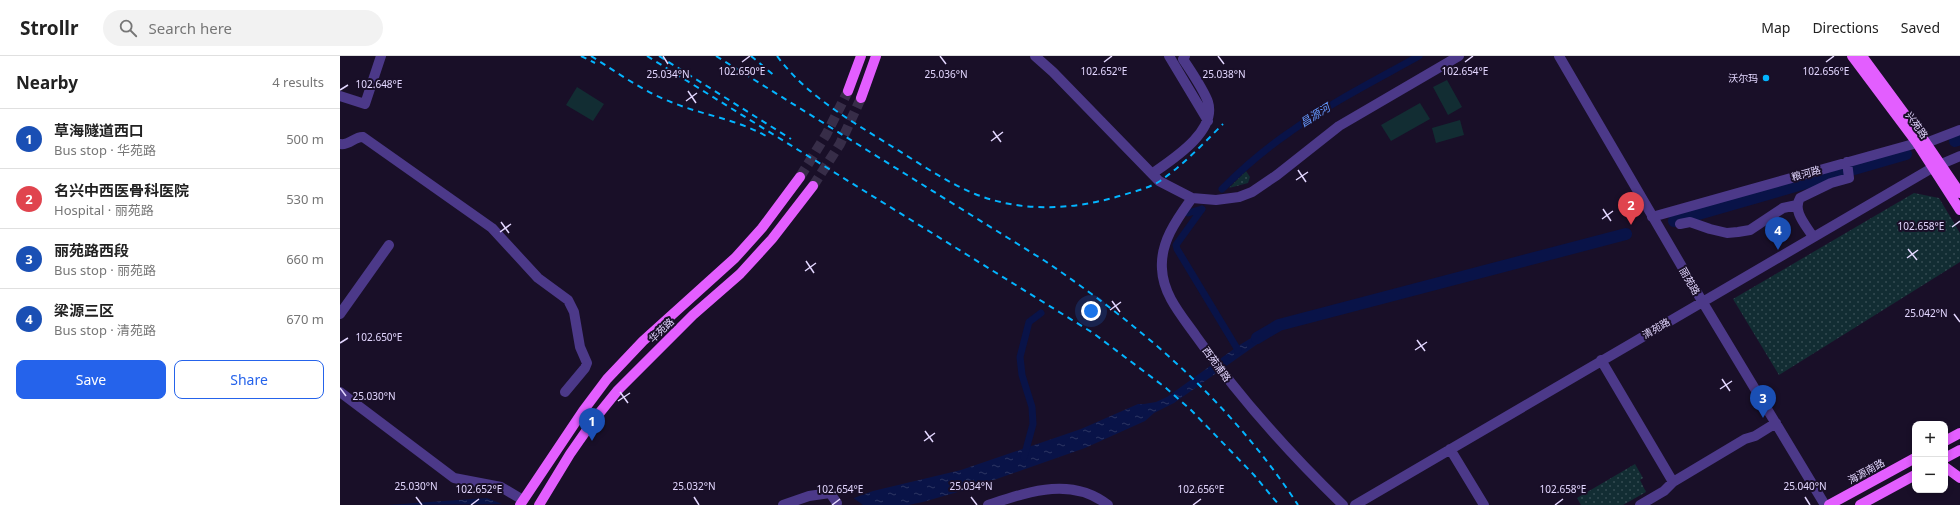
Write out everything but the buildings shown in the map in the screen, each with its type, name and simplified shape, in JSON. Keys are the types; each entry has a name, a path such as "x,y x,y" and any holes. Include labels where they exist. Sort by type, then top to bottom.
{"main road":[{"path":"848,91 861,56"},
{"path":"861,98 876,56"},
{"name":"兴苑路","path":"1852,56 1921,143"},
{"name":"兴苑路","path":"1862,56 1936,166 1960,210"},
{"name":"兴苑路","path":"1936,166 1960,193"},
{"name":"华苑路","path":"512,505 521,501 537,480 583,411 607,379 643,342 734,258 772,216 800,177"},
{"name":"华苑路","path":"540,505 570,454 593,421 618,390 687,321 740,274 772,239 813,186"},
{"path":"1948,439 1960,433"},
{"path":"1947,457 1960,450"},
{"name":"海源南路","path":"1829,505 1912,460"},
{"path":"1948,469 1960,478"},
{"path":"1860,505 1912,477"}],"street":[{"path":"340,96 365,104 381,56"},
{"path":"1036,56 1156,177 1192,198 1204,200 1228,200 1252,192 1277,176 1339,126 1459,56"},
{"path":"1169,56 1208,121"},
{"path":"1156,177 1194,140 1203,130 1208,121 1208,102 1183,59 1185,56"},
{"name":"丽苑路","path":"1559,56 1652,217 1825,505"},
{"name":"粮河路","path":"1652,217 1847,162 1921,143 1960,130"},
{"path":"340,144 346,144 358,137 363,137 492,228 538,278 568,300 574,312 580,347 587,363 585,368 565,392"},
{"name":"清苑路","path":"1355,505 1702,301 1936,166 1960,156"},
{"path":"1813,237 1797,210 1800,198 1831,183 1849,178 1847,162"},
{"path":"1830,167 1831,183"},
{"name":"西苑浦路","path":"1192,198 1178,218 1167,238 1163,252 1162,269 1165,286 1171,300 1225,376 1306,468 1343,505"},
{"path":"1680,224 1690,222 1727,233 1738,232 1756,227 1783,208 1797,206"},
{"path":"340,314 389,245"},
{"path":"1601,360 1673,482"},
{"path":"340,392 454,478 502,487 521,501"},
{"path":"1640,505 1664,491 1673,482 1745,439 1755,436 1776,423"},
{"path":"1450,449 1484,505"},
{"path":"988,505 1047,488 1066,488 1090,494 1108,505"},
{"path":"783,505 809,496 830,493 837,503"}],"green space":[{"path":"1447,80 1462,107 1448,115 1433,87"},
{"path":"577,87 604,104 593,121 566,105"},
{"path":"1420,103 1430,119 1391,141 1381,125"},
{"path":"1460,120 1464,135 1436,143 1432,128"},
{"path":"1246,171 1250,177 1248,183 1229,188"},
{"path":"1914,193 1939,198 1960,233 1960,262 1779,375 1733,299"},
{"path":"1635,464 1643,478 1640,480 1646,492 1623,505 1581,505 1577,498"}],"water":[{"path":"1269,327 1273,333 1174,403 1154,413 1145,421 1085,448 968,489 923,502 908,505 835,505 873,491 961,470 1081,429 1138,404 1156,402 1167,397 1238,346"},
{"path":"487,498 502,504 387,505"}],"pier":[{"path":"852,497 863,505 833,505 833,504"}],"waterway":[{"name":"昌源河","path":"1222,189 1263,152 1305,121 1353,92 1419,56"},
{"path":"1955,141 1960,139"},
{"path":"1674,221 1906,154"},
{"name":"昌源河","path":"1202,209 1176,245 1177,249 1238,350"},
{"path":"1188,213 1202,209"},
{"path":"1257,338 1279,325 1626,234"},
{"path":"1024,457 1033,424 1032,407 1022,375 1020,357 1029,322 1041,313"}],"tunnel":[{"path":"800,177 826,135 848,91"},
{"path":"813,186 840,144 861,98"}],"railway":[{"path":"581,56 595,63"},
{"path":"591,56 660,98 743,125 766,136"},
{"path":"647,56 1093,333 1166,388 1191,410 1254,475 1279,505"},
{"path":"659,56 791,139"},
{"path":"716,56 1045,261 1117,313 1184,370 1215,401 1244,433 1272,468 1298,505"},
{"path":"751,56 776,77"},
{"path":"777,56 801,83 828,105 930,170 975,194 993,200 1030,207 1086,204 1123,195 1147,187 1160,181 1177,168 1223,124"}],"place":[{"name":"沃尔玛","path":"1766,78"},
{"name":"名兴中西医骨科医院","path":"1631,225"},
{"name":"梁源三区","path":"1778,250"},
{"name":"丽苑路西段","path":"1763,418"},
{"name":"草海隧道西口","path":"592,441"}]}
